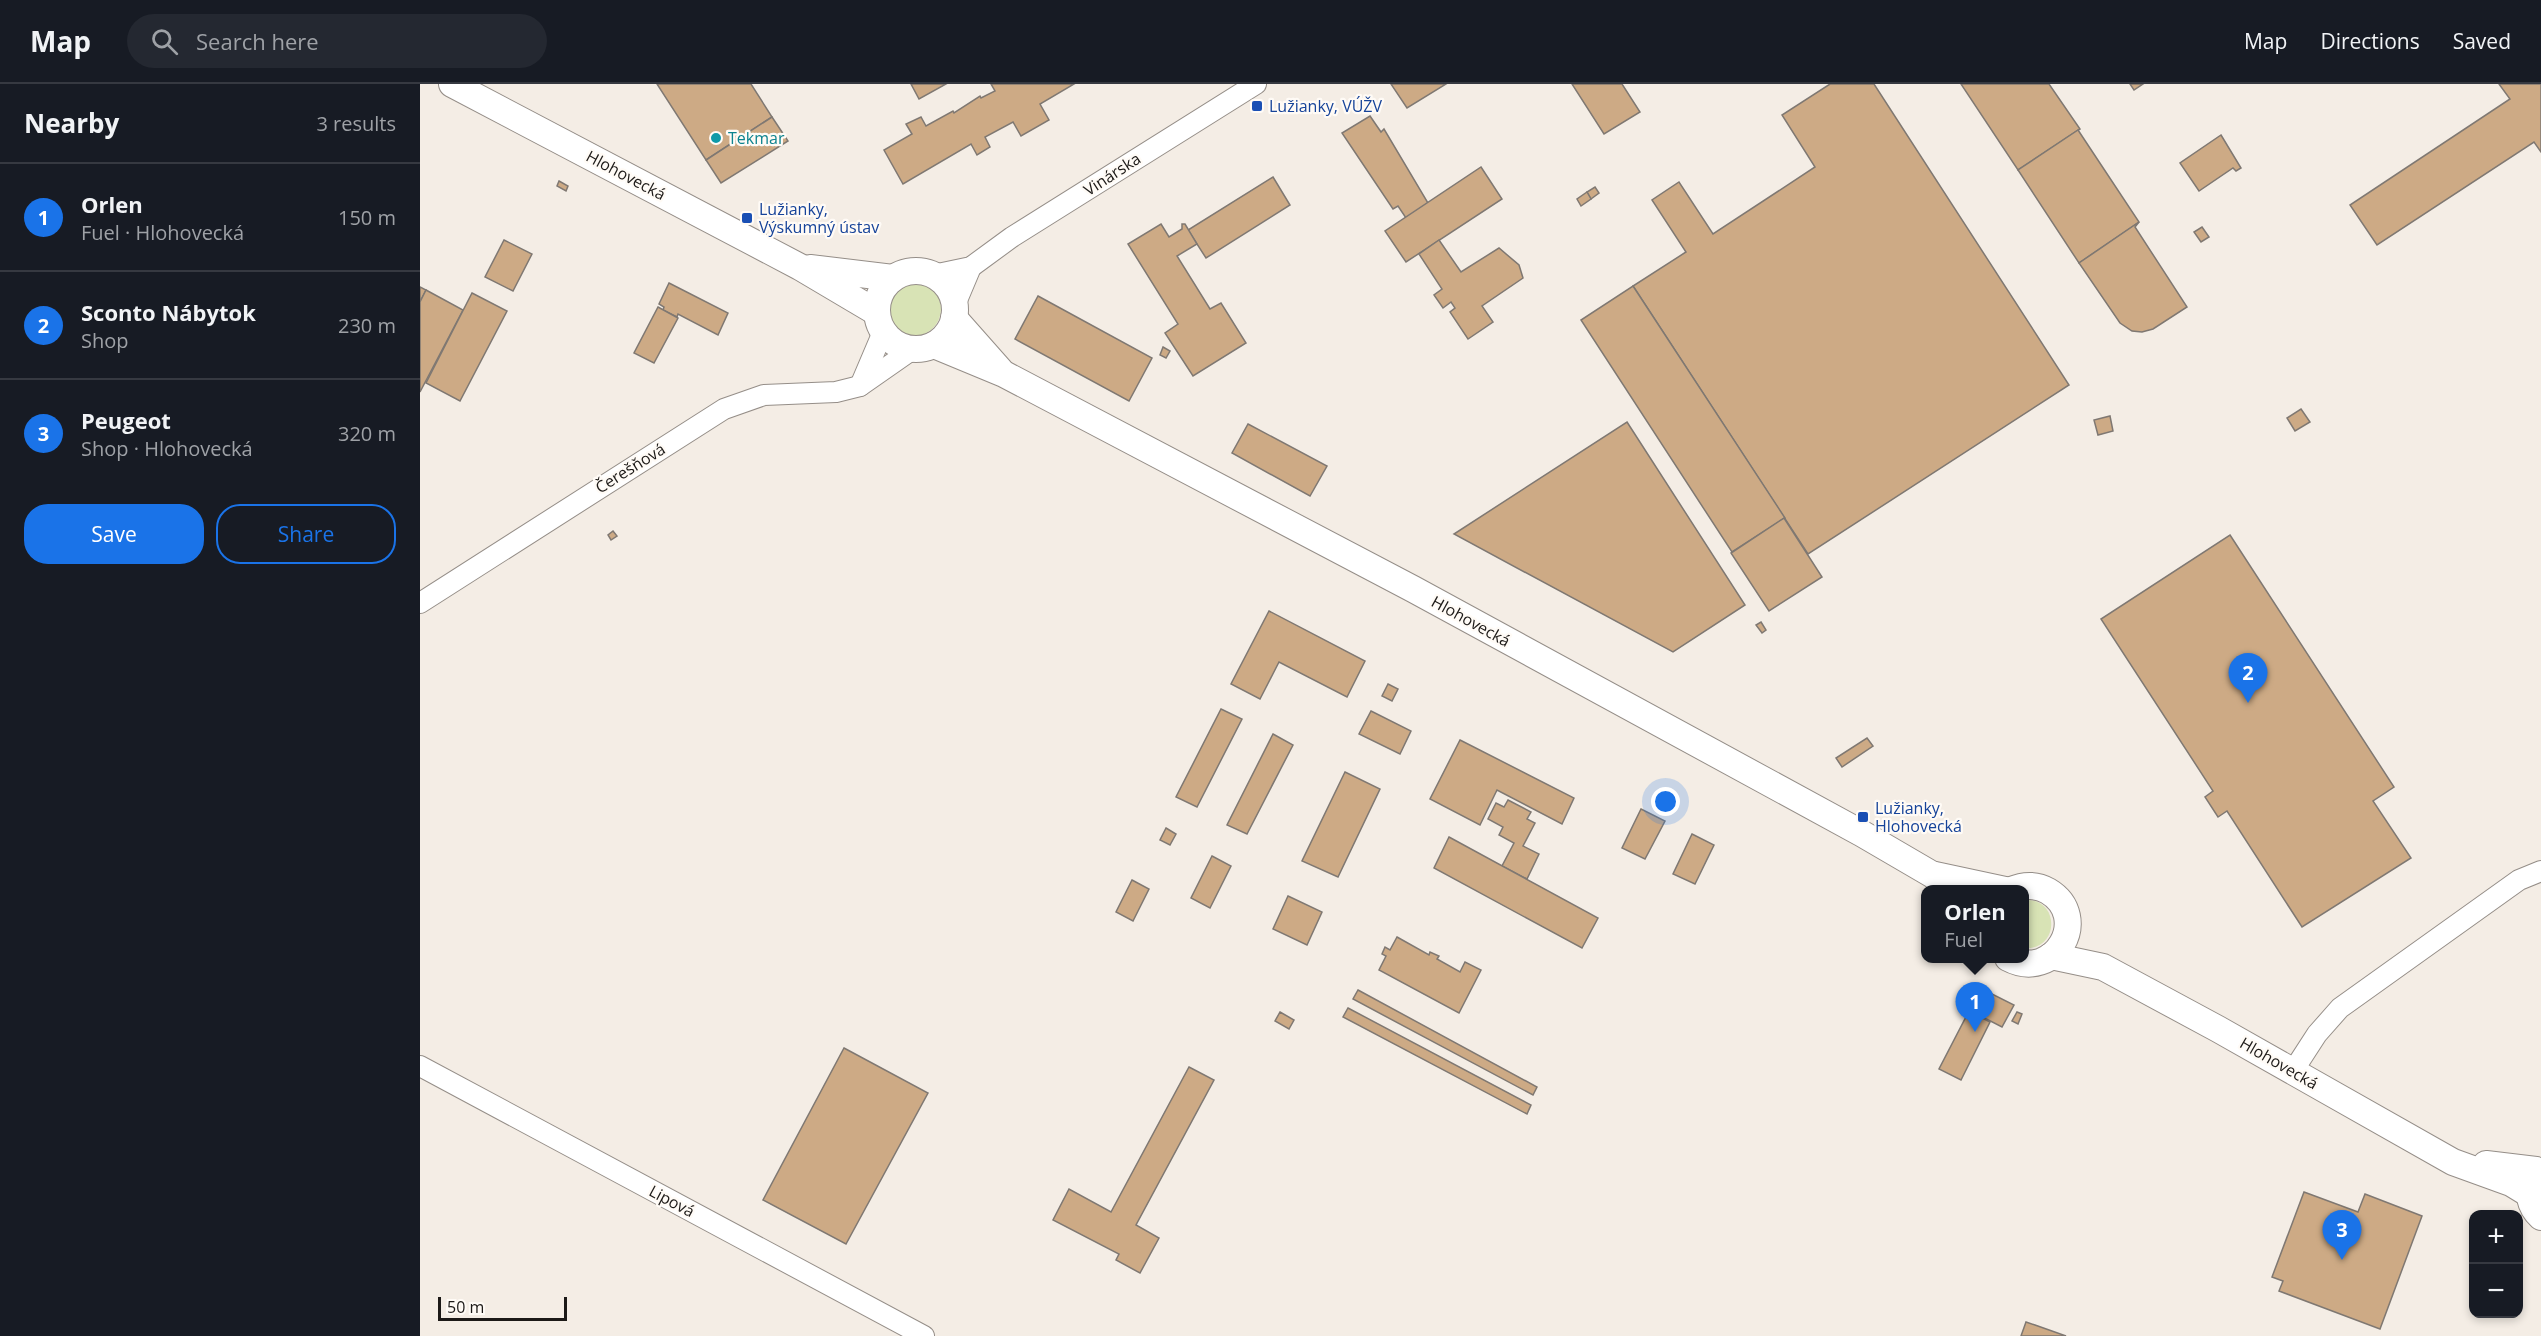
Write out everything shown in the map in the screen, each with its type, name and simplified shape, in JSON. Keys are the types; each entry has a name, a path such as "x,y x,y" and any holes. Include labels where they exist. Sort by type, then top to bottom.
{"main road":[{"name":"Hlohovecká","path":"452,84 800,267 880,322"},
{"name":"Hlohovecká","path":"800,267 893,278"},
{"path":"917,270 933,274 948,287 955,312 947,334 924,347 896,344 880,322 882,289 893,278 904,273 917,270"},
{"name":"Hlohovecká","path":"955,312 1004,374"},
{"name":"Hlohovecká","path":"924,347 1004,374 1413,589 1862,832 1942,882 1966,885"},
{"name":"Hlohovecká","path":"2029,886 2049,892 2063,908 2067,930 2103,967"},
{"path":"2051,956 2063,943 2067,930"},
{"name":"Hlohovecká","path":"2020,963 2033,964 2051,956 2103,967 2453,1162 2511,1183 2535,1176"},
{"path":"2535,1176 2531,1203 2541,1217"}],"street":[{"name":"Vinárska","path":"933,274 971,267 1012,237 1256,84"},
{"path":"955,312 971,267"},
{"path":"860,386 880,322"},
{"name":"Čerešňová","path":"420,603 724,409 764,395 836,392 860,386 924,347"},
{"path":"2293,1071 2317,1034 2340,1008 2519,880 2541,871"},
{"name":"Lipová","path":"420,1066 924,1336"}],"green space":[{"path":"909,282 919,282 929,286 937,294 941,309 937,324 929,332 919,336 909,336 899,332 891,324 887,314 887,304 891,294 899,286"},
{"path":"2029,901 2045,907 2050,915 2050,933 2045,941 2029,947"}],"building":[{"name":"Tekmar","path":"657,84 751,84 772,117 706,160"},
{"path":"911,84 946,84 919,99"},
{"path":"991,84 1074,84 1040,104 1049,120 1021,136 1013,122 985,137 990,147 977,155 971,144 903,184 884,150 912,134 906,124 921,117 926,126 953,111 954,113 980,96 981,98 995,91"},
{"path":"1391,84 1446,84 1407,108"},
{"path":"1572,84 1622,84 1640,112 1604,134"},
{"path":"1830,84 1874,84 2069,385 1808,554 1633,286 1686,252 1652,200 1679,182 1713,234 1815,167 1782,115"},
{"path":"1961,84 2049,84 2080,129 2018,170"},
{"path":"2130,84 2143,84 2134,90"},
{"path":"2499,84 2541,84 2541,152 2534,142 2377,245 2350,205 2510,99"},
{"path":"1370,116 1381,132 1384,129 1428,203 1406,218 1398,206 1393,209 1342,133"},
{"path":"772,117 788,141 721,183 706,160"},
{"path":"2078,130 2139,222 2079,263 2018,170"},
{"path":"2221,135 2241,168 2236,171 2233,168 2199,191 2180,163"},
{"path":"1481,167 1502,199 1406,262 1385,231"},
{"path":"1273,177 1290,205 1206,258 1188,230"},
{"path":"559,181 568,186 566,191 557,186"},
{"path":"1595,187 1599,193 1591,199 1587,192"},
{"path":"1587,192 1591,199 1581,206 1577,199"},
{"path":"2139,222 2135,227 2187,307 2153,329 2142,332 2132,331 2120,323 2079,263"},
{"path":"1161,224 1169,237 1182,229 1182,224 1185,224 1197,244 1177,256 1210,309 1221,303 1246,343 1193,376 1165,333 1178,324 1128,244"},
{"path":"2202,227 2209,237 2201,242 2194,232"},
{"path":"504,240 532,254 513,291 485,277"},
{"path":"1439,240 1461,272 1499,248 1519,265 1523,278 1482,306 1493,322 1468,339 1450,312 1455,308 1451,302 1443,308 1434,295 1442,289 1419,254"},
{"path":"669,283 728,313 718,335 678,314 677,317 663,310 664,307 659,304"},
{"path":"1633,286 1785,518 1732,552 1581,320"},
{"path":"420,287 426,290 420,302"},
{"path":"426,290 463,310 420,392 420,302"},
{"path":"472,293 507,311 460,401 426,383"},
{"path":"1038,296 1152,358 1129,401 1015,339"},
{"path":"658,307 678,318 654,363 634,353"},
{"path":"1163,347 1170,351 1166,358 1160,355"},
{"path":"2301,409 2310,422 2295,431 2287,418"},
{"path":"2110,416 2113,431 2098,435 2094,420"},
{"path":"1627,422 1745,605 1673,652 1454,534"},
{"path":"1248,424 1327,466 1310,496 1232,453"},
{"path":"1784,518 1822,577 1769,611 1731,553"},
{"path":"613,531 617,536 611,540 608,535"},
{"path":"2230,535 2394,787 2373,801 2411,858 2302,927 2227,811 2218,817 2205,797 2213,791 2101,619"},
{"path":"1269,611 1365,661 1347,697 1279,662 1260,699 1231,684"},
{"path":"1761,622 1766,630 1762,633 1756,625"},
{"path":"1388,684 1398,689 1392,701 1382,696"},
{"path":"1221,709 1242,719 1197,807 1176,797"},
{"path":"1371,711 1411,731 1400,754 1359,734"},
{"path":"1273,734 1293,745 1247,834 1227,825"},
{"path":"1867,738 1873,746 1842,767 1836,758"},
{"path":"1460,740 1574,798 1562,824 1497,790 1480,825 1430,799"},
{"path":"1345,772 1380,789 1338,877 1302,861"},
{"path":"1508,800 1531,812 1527,819 1535,823 1523,846 1539,854 1527,879 1502,866 1514,843 1499,835 1503,827 1488,819 1496,803 1504,807"},
{"path":"1641,809 1665,821 1645,859 1622,848"},
{"path":"1166,828 1176,834 1170,845 1160,840"},
{"path":"1692,834 1714,845 1695,884 1673,874"},
{"path":"1449,837 1598,918 1582,948 1434,868"},
{"path":"1212,856 1231,866 1210,908 1191,898"},
{"path":"1132,880 1149,889 1133,921 1116,912"},
{"path":"1288,896 1322,912 1307,945 1273,929"},
{"path":"1397,937 1429,955 1430,952 1439,956 1437,959 1460,972 1465,962 1481,970 1459,1013 1379,970 1386,956 1382,954 1385,947 1390,950"},
{"path":"1980,988 2014,1005 2002,1027 1969,1010"},
{"path":"1358,990 1537,1087 1533,1095 1353,999"},
{"path":"1348,1008 1531,1105 1527,1114 1343,1017"},
{"path":"1969,1011 1990,1022 1961,1080 1939,1069"},
{"path":"1280,1012 1294,1020 1289,1029 1275,1021"},
{"path":"2017,1012 2022,1014 2018,1024 2012,1021"},
{"path":"844,1048 928,1093 846,1244 763,1200"},
{"path":"1189,1067 1214,1080 1136,1225 1159,1238 1140,1273 1116,1260 1119,1254 1053,1220 1069,1189 1111,1212"},
{"path":"2304,1192 2358,1212 2365,1194 2422,1216 2380,1329 2279,1291 2283,1281 2272,1277"},
{"path":"2026,1322 2035,1325 2066,1336 2021,1336"}],"place":[{"name":"Lužianky, VÚŽV","path":"1257,106"},
{"name":"Tekmar","path":"716,138"},
{"name":"Lužianky, Výskumný ústav","path":"747,218"},
{"name":"Sconto Nábytok","path":"2248,703"},
{"name":"Lužianky, Hlohovecká","path":"1863,817"},
{"name":"Orlen","path":"1975,1032"},
{"name":"Peugeot","path":"2342,1260"}]}
